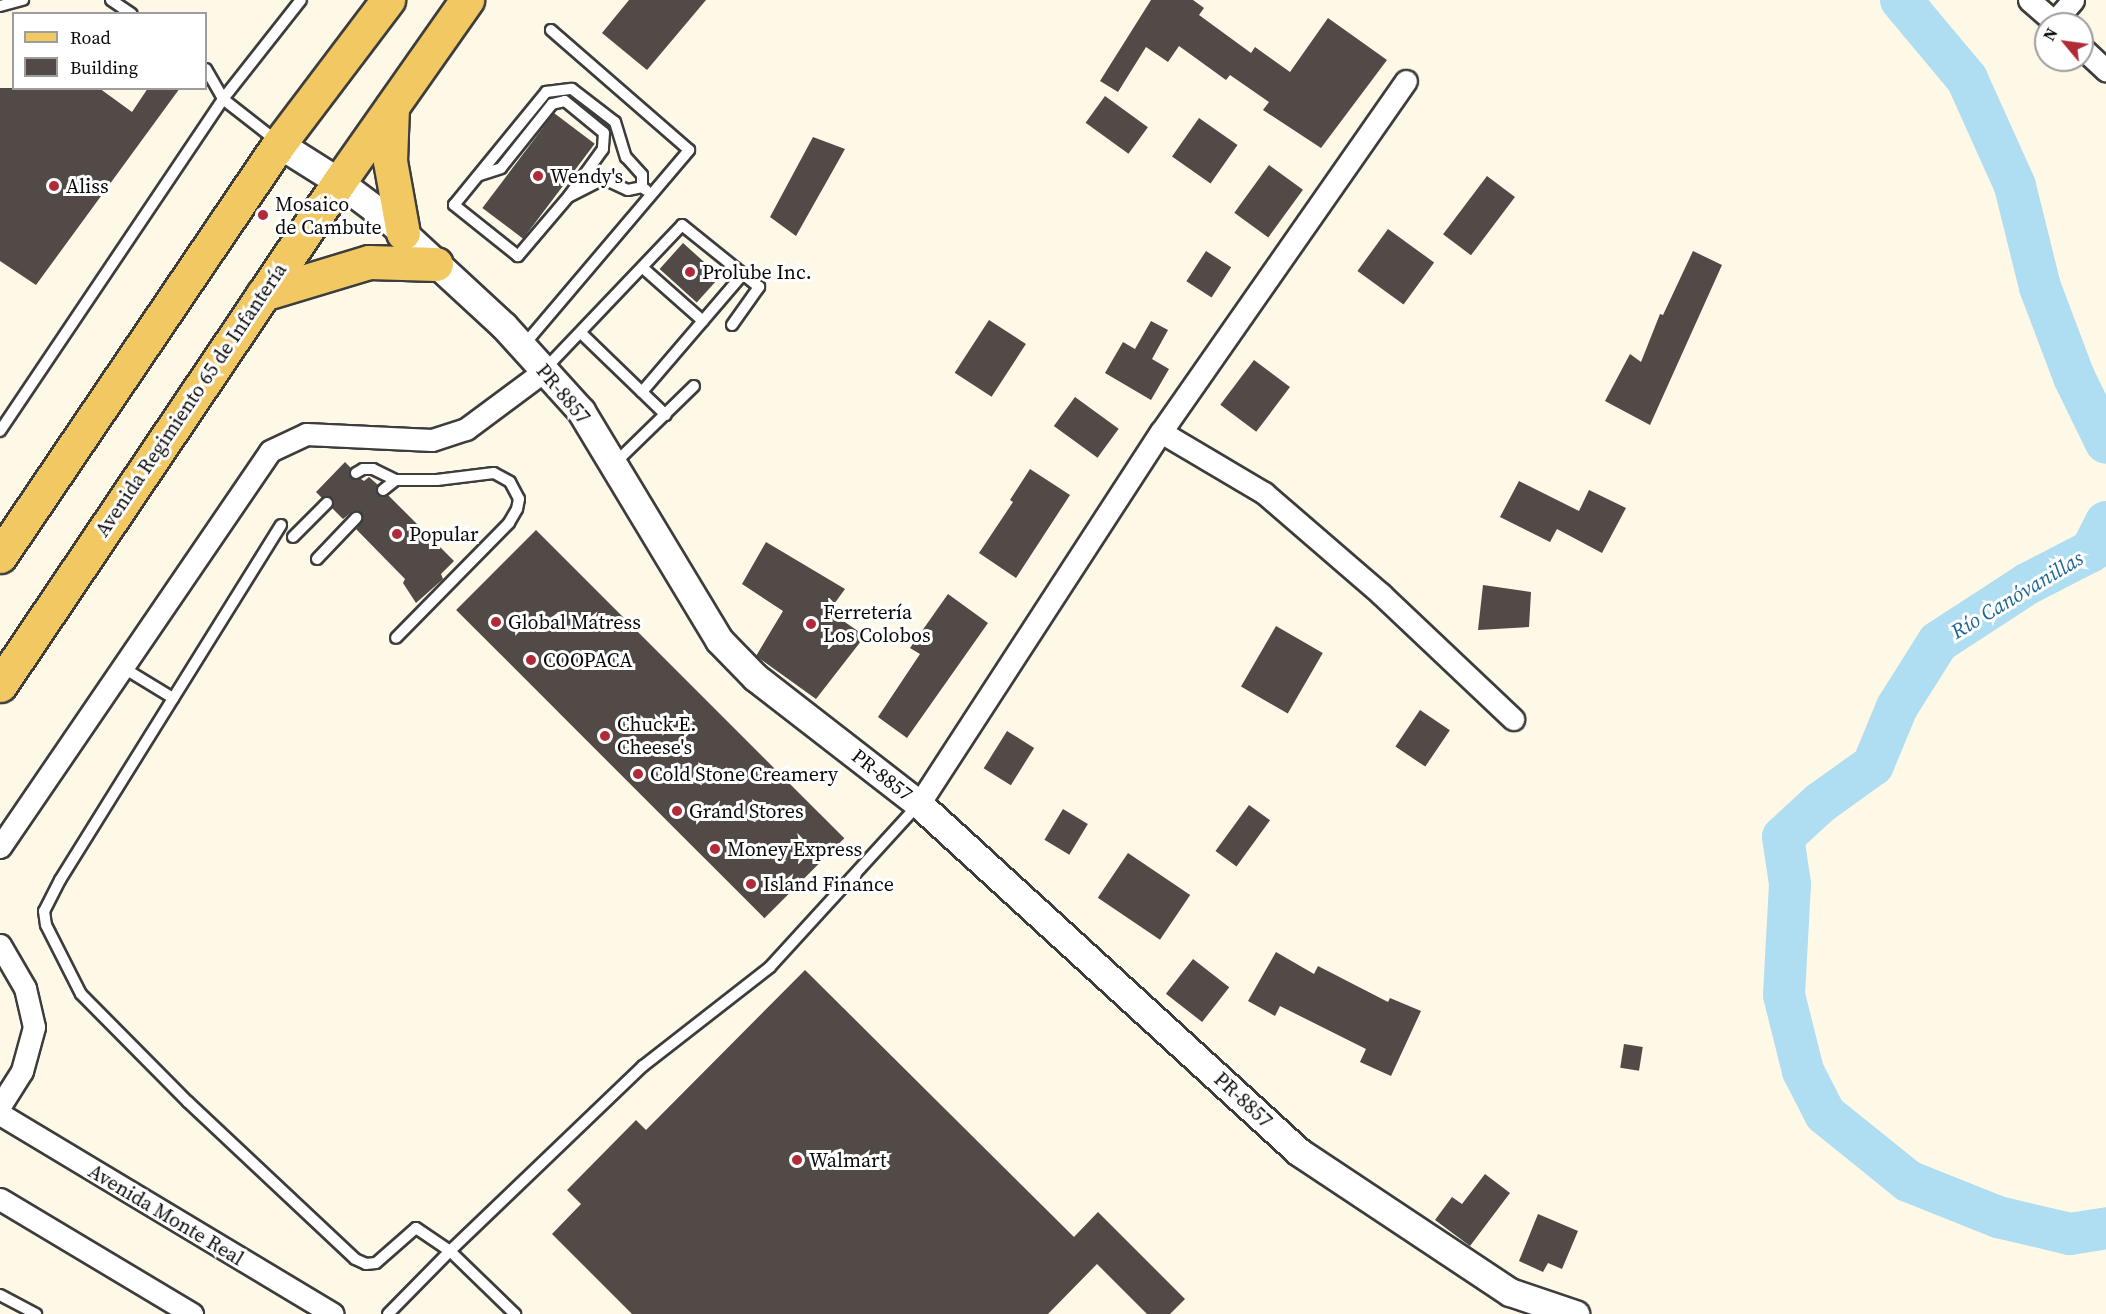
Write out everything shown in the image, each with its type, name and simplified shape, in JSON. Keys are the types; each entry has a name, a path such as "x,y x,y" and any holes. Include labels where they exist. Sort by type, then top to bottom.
{"main road":[{"path":"0,556 279,144 388,0"},
{"name":"Avenida Regimiento 65 de Infantería","path":"0,684 339,182 467,0"},
{"path":"392,107 390,161 403,233"},
{"path":"263,294 369,262 436,264"}],"street":[{"path":"2029,0 2043,12"},
{"path":"2094,59 2106,70"},
{"path":"920,804 1161,432 1406,81"},
{"name":"PR-8857","path":"279,144 339,182 403,233 504,326 523,347 580,411 720,640 755,677 920,804 1299,1152 1510,1292 1575,1314"},
{"path":"0,848 270,451 306,434 432,440 466,429 544,371"},
{"path":"1161,432 1264,493 1381,594 1514,719"},
{"path":"0,945 25,988 34,1027 22,1071 0,1106"},
{"name":"Avenida Monte Real","path":"0,1114 333,1314"},
{"path":"0,1199 192,1314"}],"lane":[{"path":"0,6 23,0"},
{"path":"111,0 129,12"},
{"path":"0,431 223,99 301,0"},
{"path":"523,347 647,190 689,150 551,30"},
{"path":"207,71 223,99 279,144"},
{"path":"480,175 501,168 552,104 565,101 604,133 603,149 569,196 518,256 454,205 546,92 572,89 615,122 626,157 642,175 647,190"},
{"path":"569,196 604,179 628,189 647,190"},
{"path":"544,371 682,225 759,287 732,325"},
{"path":"643,268 703,321"},
{"path":"642,392 743,274"},
{"path":"581,333 666,416"},
{"path":"613,465 666,416 694,386"},
{"path":"356,473 363,469 373,469 396,480 437,480 494,472 510,483 519,499 517,509 509,523 396,638"},
{"path":"383,490 396,480"},
{"path":"293,537 327,503"},
{"path":"317,559 356,518"},
{"path":"281,525 60,880 44,911 46,924 81,994 188,1102 355,1259 366,1264 376,1263 416,1228 450,1251 515,1314"},
{"path":"122,667 173,698"},
{"path":"388,1314 450,1251 643,1066 770,967 920,804"},
{"path":"0,1295 36,1314"}],"building":[{"path":"629,0 706,0 647,70 602,33"},
{"path":"1151,0 1193,0 1204,8 1199,15 1251,53 1255,47 1290,72 1328,18 1387,60 1321,148 1263,110 1269,102 1230,75 1226,80 1179,46 1168,62 1146,47 1118,92 1100,81"},
{"name":"Aliss","path":"0,88 102,90 132,112 147,90 179,90 36,285 0,261"},
{"path":"1105,96 1148,127 1128,154 1086,123"},
{"name":"Wendy's","path":"554,113 595,144 523,239 482,208"},
{"path":"1199,118 1238,145 1211,183 1172,157"},
{"path":"813,137 845,149 796,236 770,217"},
{"path":"1269,165 1303,190 1268,237 1234,213"},
{"path":"1487,176 1515,197 1471,255 1443,234"},
{"path":"1388,229 1434,263 1404,305 1357,271"},
{"name":"Prolube Inc.","path":"683,243 720,276 697,302 660,269"},
{"path":"1206,251 1231,267 1212,298 1186,281"},
{"path":"1693,251 1722,265 1650,425 1605,401 1630,354 1641,362 1660,314 1663,315"},
{"path":"989,320 1026,344 992,397 955,373"},
{"path":"1151,321 1168,330 1152,359 1169,369 1151,400 1105,373 1123,342 1135,349"},
{"path":"1254,360 1290,387 1256,432 1220,405"},
{"path":"1075,397 1119,429 1098,458 1054,426"},
{"name":"Popular","path":"345,462 351,468 349,474 352,479 364,481 369,477 378,485 377,495 383,497 388,495 454,561 441,574 443,579 416,603 403,583 405,579 356,529 363,520 362,513 353,511 343,519 332,508 334,502 332,497 322,498 316,492"},
{"path":"1030,469 1070,495 1016,578 979,553 1013,502 1010,500"},
{"path":"1519,481 1579,511 1589,490 1626,508 1602,553 1557,529 1550,542 1500,517"},
{"path":"536,530 844,838 764,918 456,610"},
{"name":"Ferretería Los Colobos","path":"766,542 845,589 829,611 865,636 816,699 756,656 783,611 742,584"},
{"path":"1483,585 1531,592 1529,627 1478,630"},
{"path":"948,594 988,623 907,738 878,717 920,654 910,648"},
{"path":"1276,626 1323,653 1288,714 1241,687"},
{"path":"1420,710 1450,730 1425,767 1395,746"},
{"path":"1007,731 1034,748 1011,785 984,768"},
{"path":"1249,805 1270,820 1237,866 1215,851"},
{"path":"1063,809 1088,824 1069,855 1044,840"},
{"path":"1128,853 1190,895 1160,940 1098,898"},
{"path":"1276,952 1314,974 1318,966 1388,1002 1390,998 1421,1011 1391,1076 1360,1062 1366,1049 1280,1006 1275,1016 1248,1001"},
{"path":"1193,959 1229,987 1202,1022 1166,994"},
{"name":"Walmart","path":"805,970 1074,1237 1098,1212 1185,1299 1170,1314 1147,1314 1097,1264 1048,1314 632,1314 552,1234 581,1204 567,1190 636,1120 646,1130"},
{"path":"1624,1044 1643,1047 1639,1071 1620,1068"},
{"path":"1485,1174 1510,1193 1470,1246 1435,1220 1452,1197 1462,1204"},
{"path":"1538,1214 1578,1231 1562,1269 1548,1263 1543,1272 1519,1261"}],"waterway":[{"name":"Río Canóvanillas","path":"1901,0 1967,79 2015,186 2040,287 2074,377 2106,443"},
{"name":"Río Canóvanillas","path":"2106,522 2091,551 2027,584 1938,642 1897,707 1873,765 1820,803 1783,837 1790,884 1784,995 1803,1071 1825,1114 1908,1181 1998,1217 2070,1234 2106,1228"}],"place":[{"name":"Wendy's","path":"538,176"},
{"name":"Aliss","path":"54,186"},
{"name":"Mosaico de Cambute","path":"263,215"},
{"name":"Prolube Inc.","path":"690,272"},
{"name":"Popular","path":"397,534"},
{"name":"Global Matress","path":"496,622"},
{"name":"Ferretería Los Colobos","path":"811,624"},
{"name":"COOPACA","path":"531,660"},
{"name":"Chuck E. Cheese's","path":"605,736"},
{"name":"Cold Stone Creamery","path":"638,774"},
{"name":"Grand Stores","path":"677,811"},
{"name":"Money Express","path":"715,849"},
{"name":"Island Finance","path":"751,884"},
{"name":"Walmart","path":"797,1160"}]}
